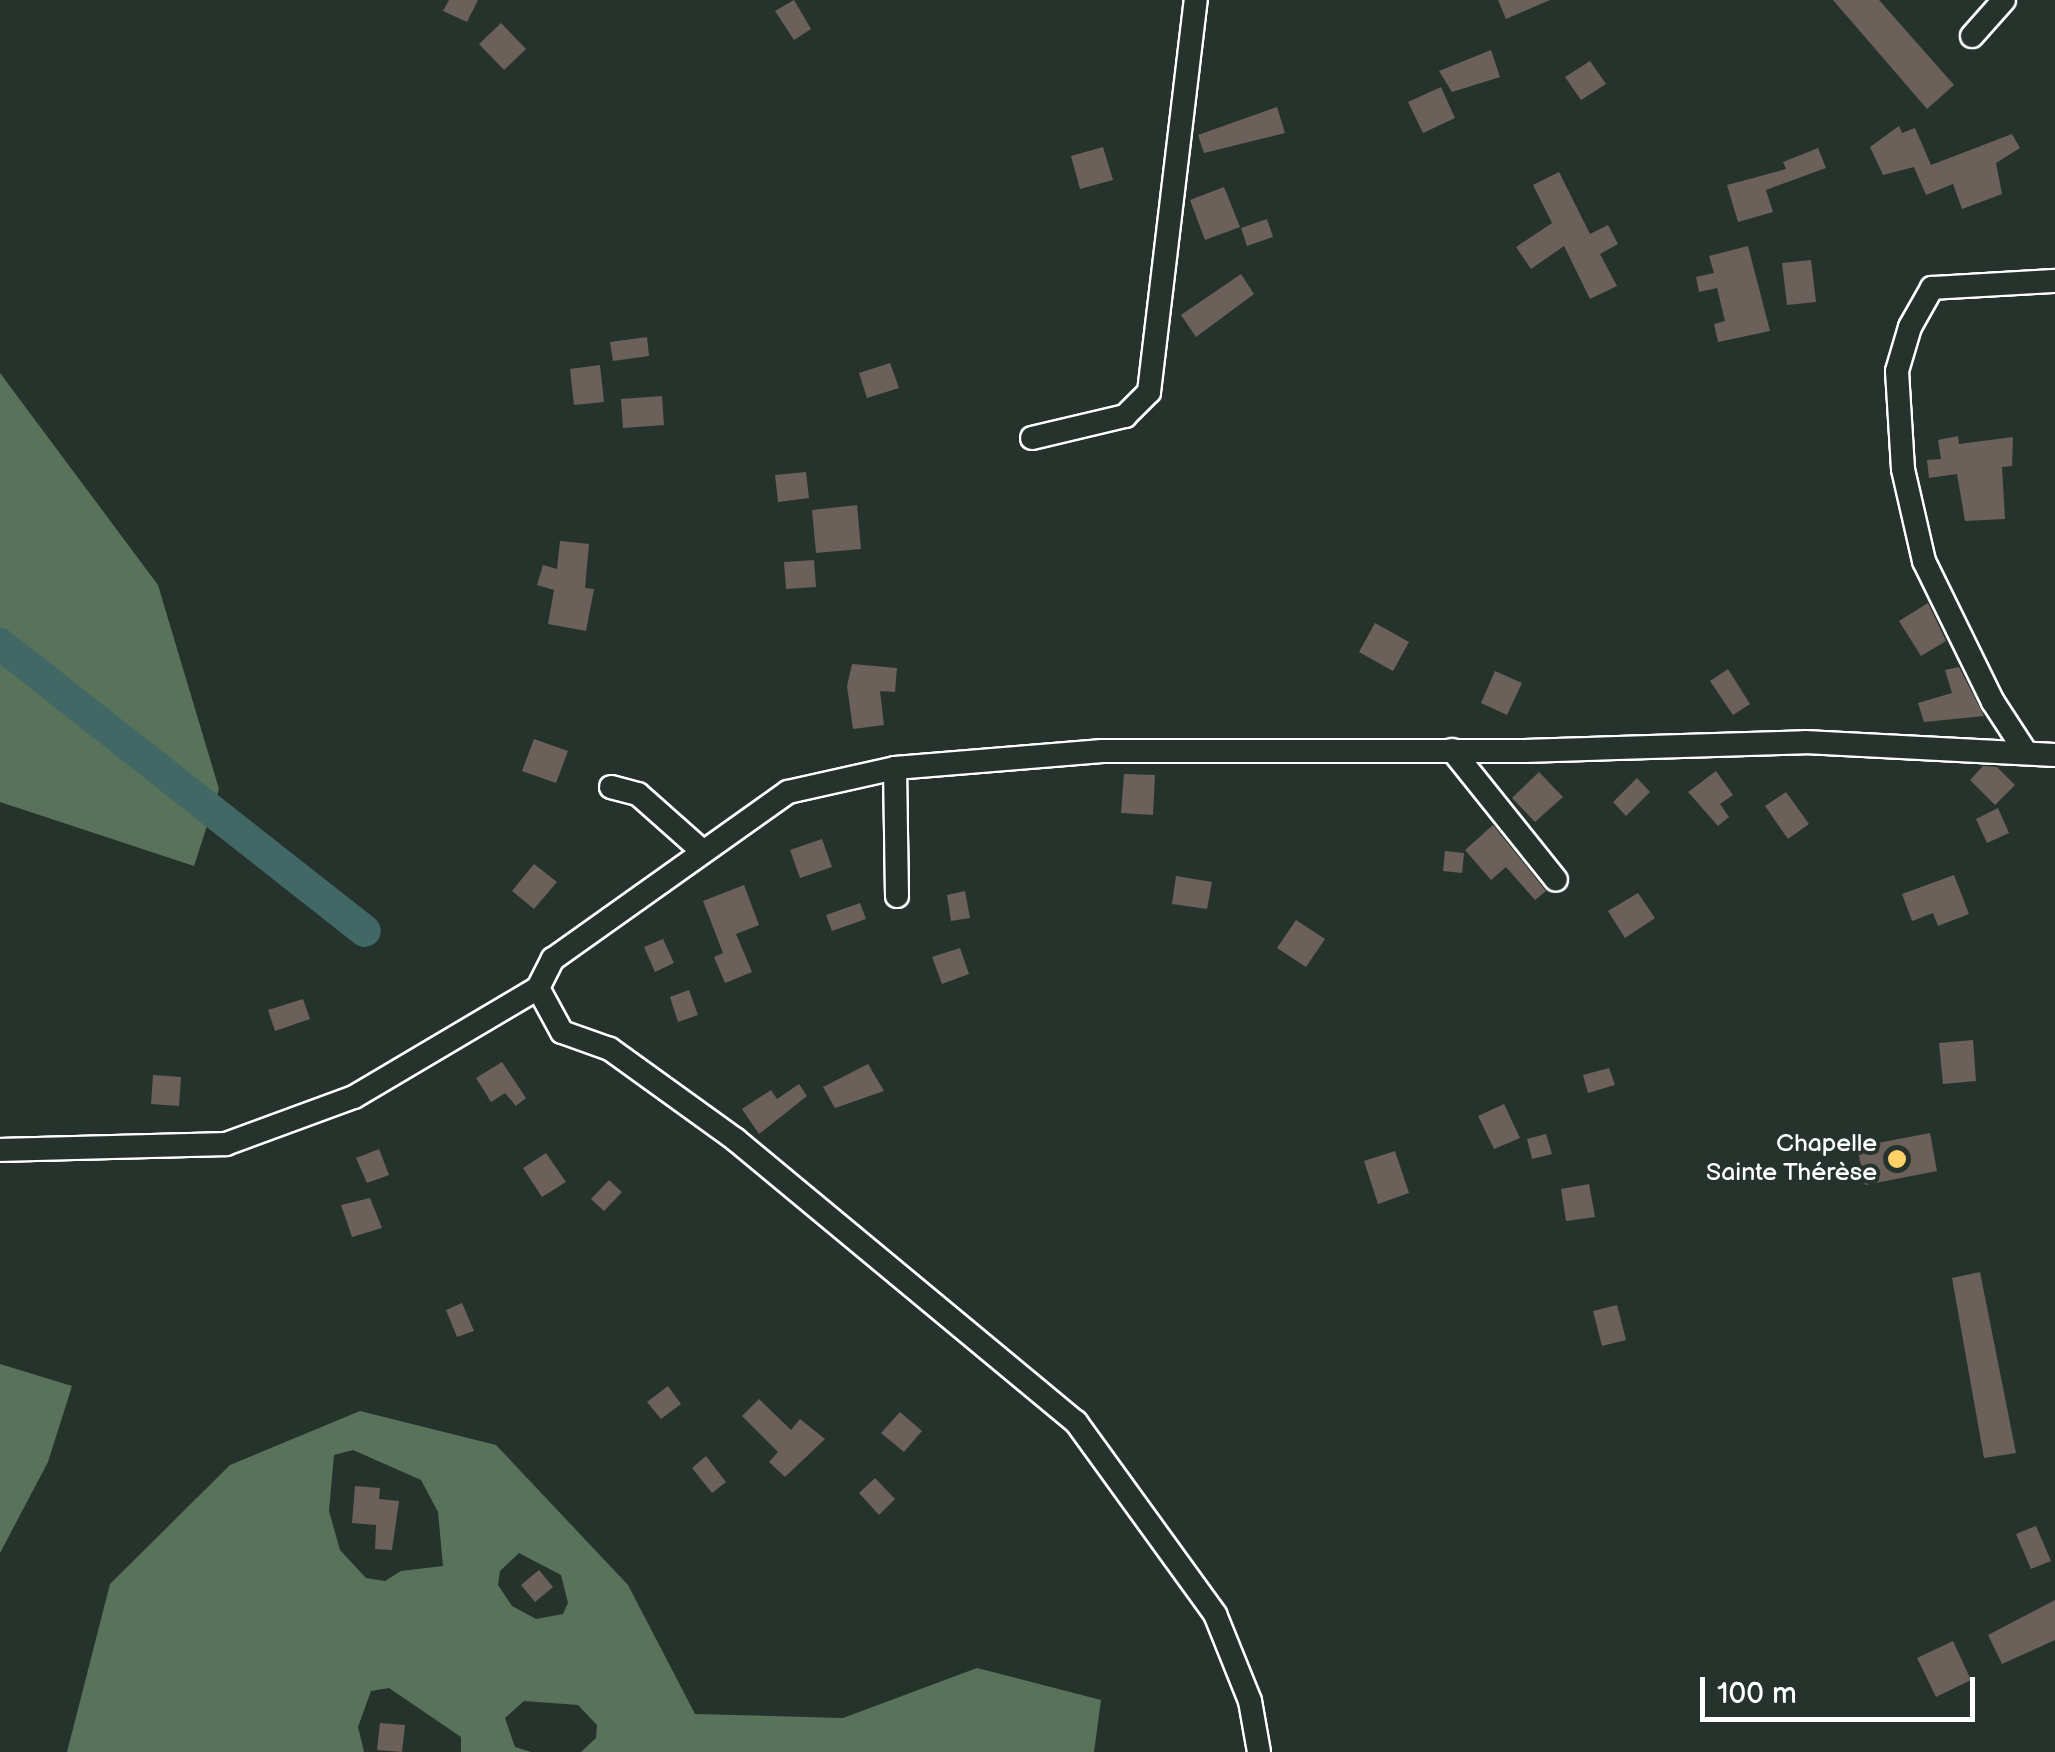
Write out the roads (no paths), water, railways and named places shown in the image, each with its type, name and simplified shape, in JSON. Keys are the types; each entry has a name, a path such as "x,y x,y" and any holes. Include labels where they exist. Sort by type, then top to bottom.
{"street":[{"path":"1032,438 1125,416 1149,392 1196,0"},
{"path":"1972,36 2004,0"},
{"path":"2025,751 1994,702 1924,561 1903,468 1898,371 1910,327 1932,288 2055,281"},
{"path":"0,1150 140,1150 226,1144 273,1131 354,1097 538,988 553,959 701,850 788,792 895,768 1102,751 1452,750 1805,742 2055,755"},
{"path":"1452,750 1556,880"},
{"path":"895,768 897,896"},
{"path":"611,787 638,794 701,850"},
{"path":"538,988 562,1032 610,1049 736,1140 1076,1422 1215,1614 1250,1701 1259,1752"}],"waterway":[{"path":"0,644 365,931"}],"place":[{"name":"Chapelle Sainte Thérèse","path":"1897,1159"}]}
